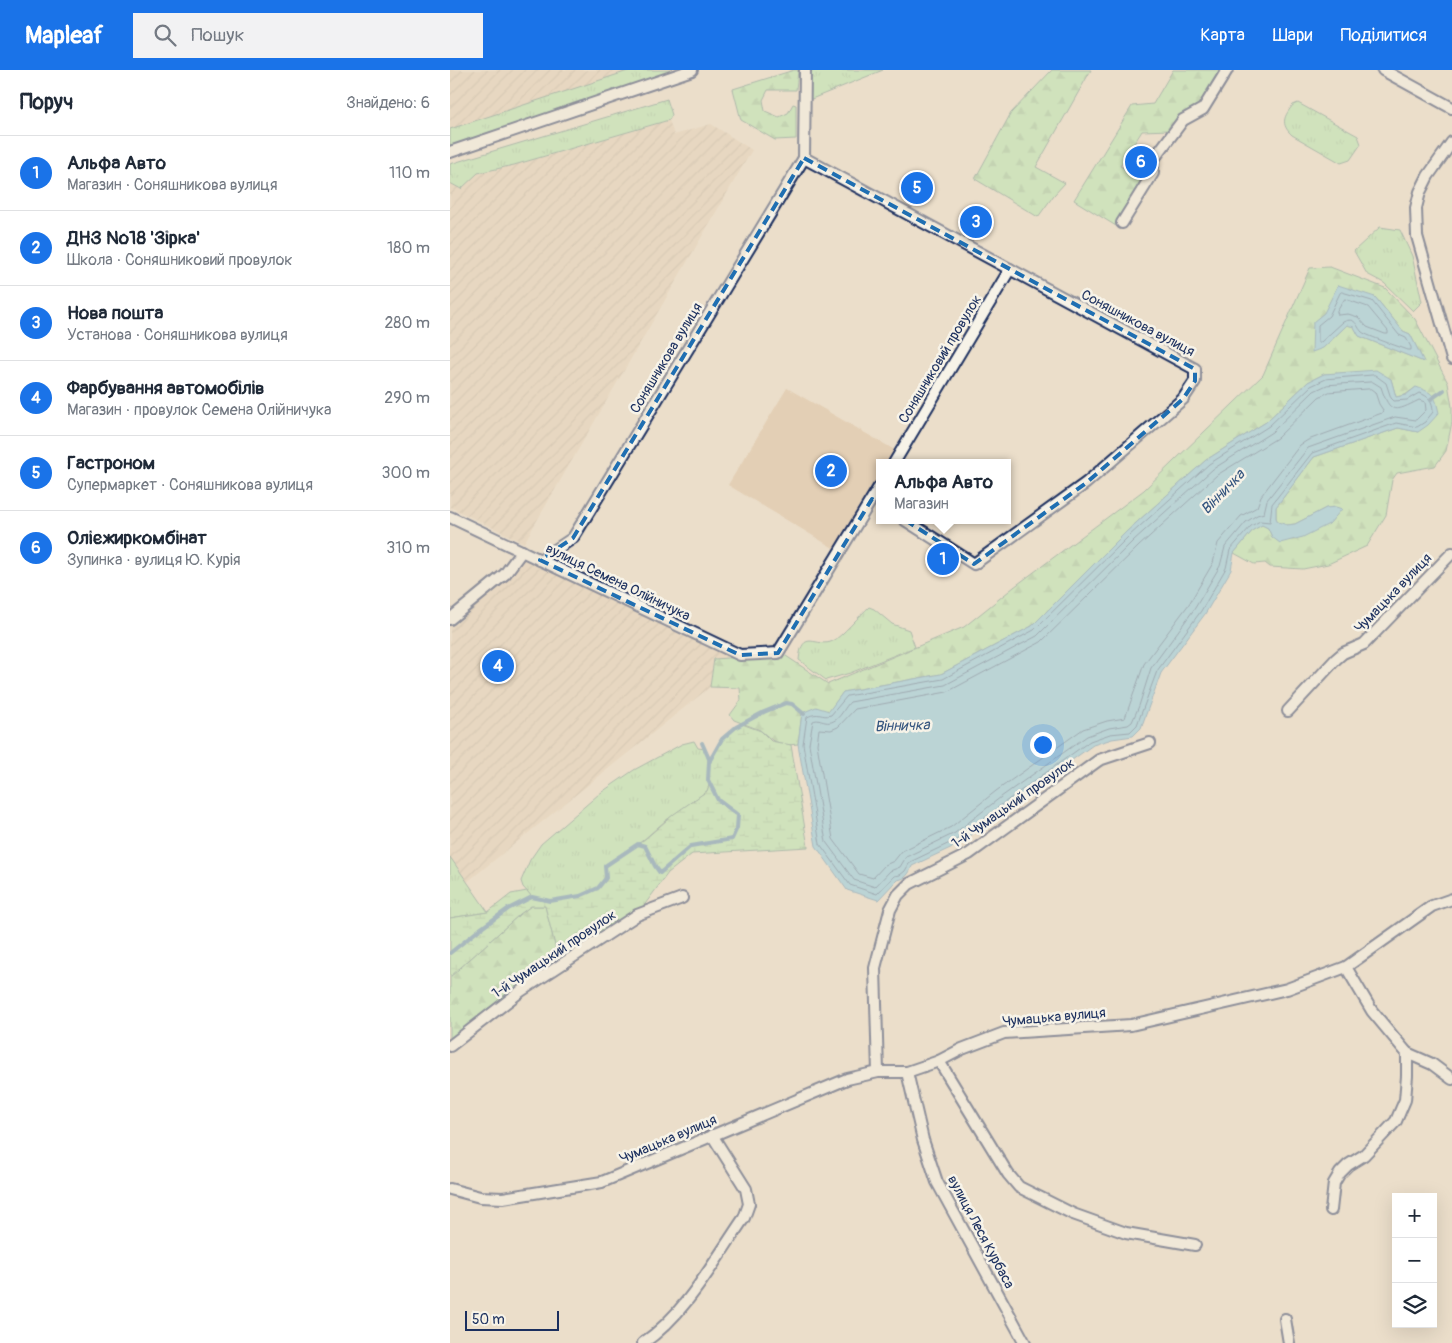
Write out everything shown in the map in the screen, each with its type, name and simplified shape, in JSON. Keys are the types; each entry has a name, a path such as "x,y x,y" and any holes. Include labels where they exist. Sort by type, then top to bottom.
{"street":[{"path":"450,152 692,70"},
{"path":"804,158 805,70"},
{"path":"1122,223 1153,174 1153,160 1183,120 1203,109 1227,70"},
{"path":"1383,70 1452,108"},
{"path":"1452,142 1428,176 1420,192 1416,208 1416,232 1452,359"},
{"name":"Соняшникова вулиця","path":"540,560 573,538 804,158 1195,369 1195,381 1182,399 1086,483 974,564 911,524"},
{"name":"Соняшниковий провулок","path":"896,459 1010,269"},
{"name":"вулиця Семена Олійничука","path":"450,517 740,655 778,653 876,502"},
{"path":"450,619 505,574 522,551"},
{"name":"Чумацька вулиця","path":"1288,711 1336,658 1364,644 1452,553"},
{"name":"1-й Чумацький провулок","path":"878,1072 874,968 890,910 898,894 910,884 969,854 1099,760 1150,743"},
{"name":"1-й Чумацький провулок","path":"450,1046 521,991 637,915 682,898"},
{"name":"Чумацька вулиця","path":"450,1189 480,1197 503,1198 602,1182 847,1079 878,1072 907,1072 939,1061 962,1049 1004,1033 1131,1025 1287,989 1346,967 1432,906 1452,899"},
{"path":"1346,967 1372,1011 1407,1053 1432,1064 1452,1079"},
{"path":"1331,1210 1334,1182 1340,1173 1348,1165 1364,1155 1396,1121 1404,1100 1407,1053"},
{"path":"939,1061 1008,1174 1019,1187 1073,1214 1126,1233 1195,1245"},
{"name":"вулиця Леся Курбаса","path":"907,1072 923,1140 937,1182 1024,1343"},
{"path":"643,1343 661,1330 688,1300 744,1218 749,1204 746,1189 712,1135"},
{"path":"1285,1319 1289,1343"}],"highlighted area":[{"path":"804,158 1195,369 1195,381 1183,399 1086,483 974,564 872,499 778,653 740,655 540,560 573,538"}],"shaded area":[{"path":"450,70 692,70 450,152"},
{"path":"669,120 674,135 711,124 752,150 524,543 450,507 450,183 461,189 478,173 514,165"},
{"path":"787,388 900,453 896,459 876,459 876,491 840,552 728,485"},
{"path":"522,551 740,655 714,659 710,687 467,882 450,857 450,619 505,574"}],"green space":[{"path":"631,70 690,70 450,151 450,129"},
{"path":"798,70 796,90 768,90 763,100 765,111 779,117 788,113 793,104 796,105 796,139 775,140 741,120 733,89"},
{"path":"809,70 883,70 809,100"},
{"path":"1052,70 1091,70 1036,167 1065,183 1038,217 975,179 1011,113"},
{"path":"1173,70 1223,70 1200,106 1180,115 1170,130 1142,131 1120,166 1144,180 1116,226 1074,200 1132,106 1153,104"},
{"path":"667,99 672,115 669,120 514,165 478,173 461,189 450,183 450,164"},
{"path":"1298,103 1358,136 1361,144 1350,160 1341,163 1288,131 1285,124 1287,113 1293,105"},
{"path":"1380,227 1400,230 1412,256 1422,302 1413,311 1384,283 1367,274 1354,251"},
{"path":"1330,267 1385,288 1415,319 1448,383 1452,407 1452,422 1446,451 1435,466 1397,473 1392,480 1386,515 1367,546 1328,564 1303,569 1270,567 1265,563 1254,564 1234,553 1253,530 1262,525 1268,528 1272,537 1329,524 1341,509 1326,508 1295,524 1278,523 1276,518 1276,507 1314,457 1398,428 1418,432 1416,387 1405,395 1396,397 1391,379 1349,373 1324,374 1308,382 1266,422 1206,460 1126,532 1032,626 941,674 843,692 829,712 802,713 798,744 788,745 773,741 760,730 734,720 730,715 741,700 740,688 710,687 714,659 783,654 828,684 964,627 1014,587 1144,490 1263,375 1310,268","holes":["1375,297 1403,331 1410,334 1424,362 1359,336 1354,327 1347,325 1323,348 1313,323 1324,313"]},
{"path":"869,607 892,624 909,630 915,647 850,673 826,680 799,660 803,644 811,641 827,643 833,641"},
{"path":"742,724 761,731 771,741 791,745 808,847 692,854 668,873 637,915 557,967 556,949 545,906 531,906 450,977 450,918 488,912 511,894 527,891 532,897 550,901 580,896 598,888 606,878 605,866 645,839 674,814 707,791 709,763 714,752 727,735"},
{"path":"694,741 698,748 705,749 710,775 707,791 665,821 641,842 598,888 580,896 550,901 532,897 523,887 521,881 530,860 541,844 599,794 634,770 682,744"},
{"path":"450,857 488,912 450,918"},
{"path":"531,906 545,906 556,949 557,967 450,1046 450,977"}],"water":[{"path":"1338,285 1375,297 1403,331 1410,334 1424,362 1359,336 1354,327 1347,325 1323,348 1312,352 1313,322 1324,313"},
{"path":"1376,370 1391,379 1396,397 1406,395 1416,387 1430,393 1435,398 1439,413 1428,425 1418,432 1398,428 1314,457 1276,507 1278,522 1287,525 1295,524 1326,508 1336,507 1342,509 1329,524 1303,537 1280,543 1272,537 1268,528 1262,525 1253,530 1234,553 1231,570 1205,614 1161,673 1141,728 1133,736 1112,739 1093,745 1008,806 961,843 912,866 907,876 897,880 878,900 847,890 816,846 798,744 802,713 816,707 829,711 843,692 941,674 1032,626 1126,532 1206,460 1266,422 1308,382 1324,374"}],"waterway":[{"name":"Вінничка","path":"1431,399 1444,390"},
{"name":"Вінничка","path":"450,953 508,909 532,897 550,901 580,896 598,888 606,878 605,866 638,844 645,846 660,873 691,846 732,839 737,828 738,815 718,800 708,780 709,762 722,739 736,727 786,703 792,704 804,714"},
{"path":"702,743 710,761"}],"place":[{"name":"Олієжиркомбінат","path":"1141,162"},
{"name":"Гастроном","path":"917,188"},
{"name":"Нова пошта","path":"976,222"},
{"name":"ДНЗ №18 'Зірка'","path":"831,471"},
{"name":"Альфа Авто","path":"943,559"},
{"name":"Фарбування автомобілів","path":"498,666"}]}
